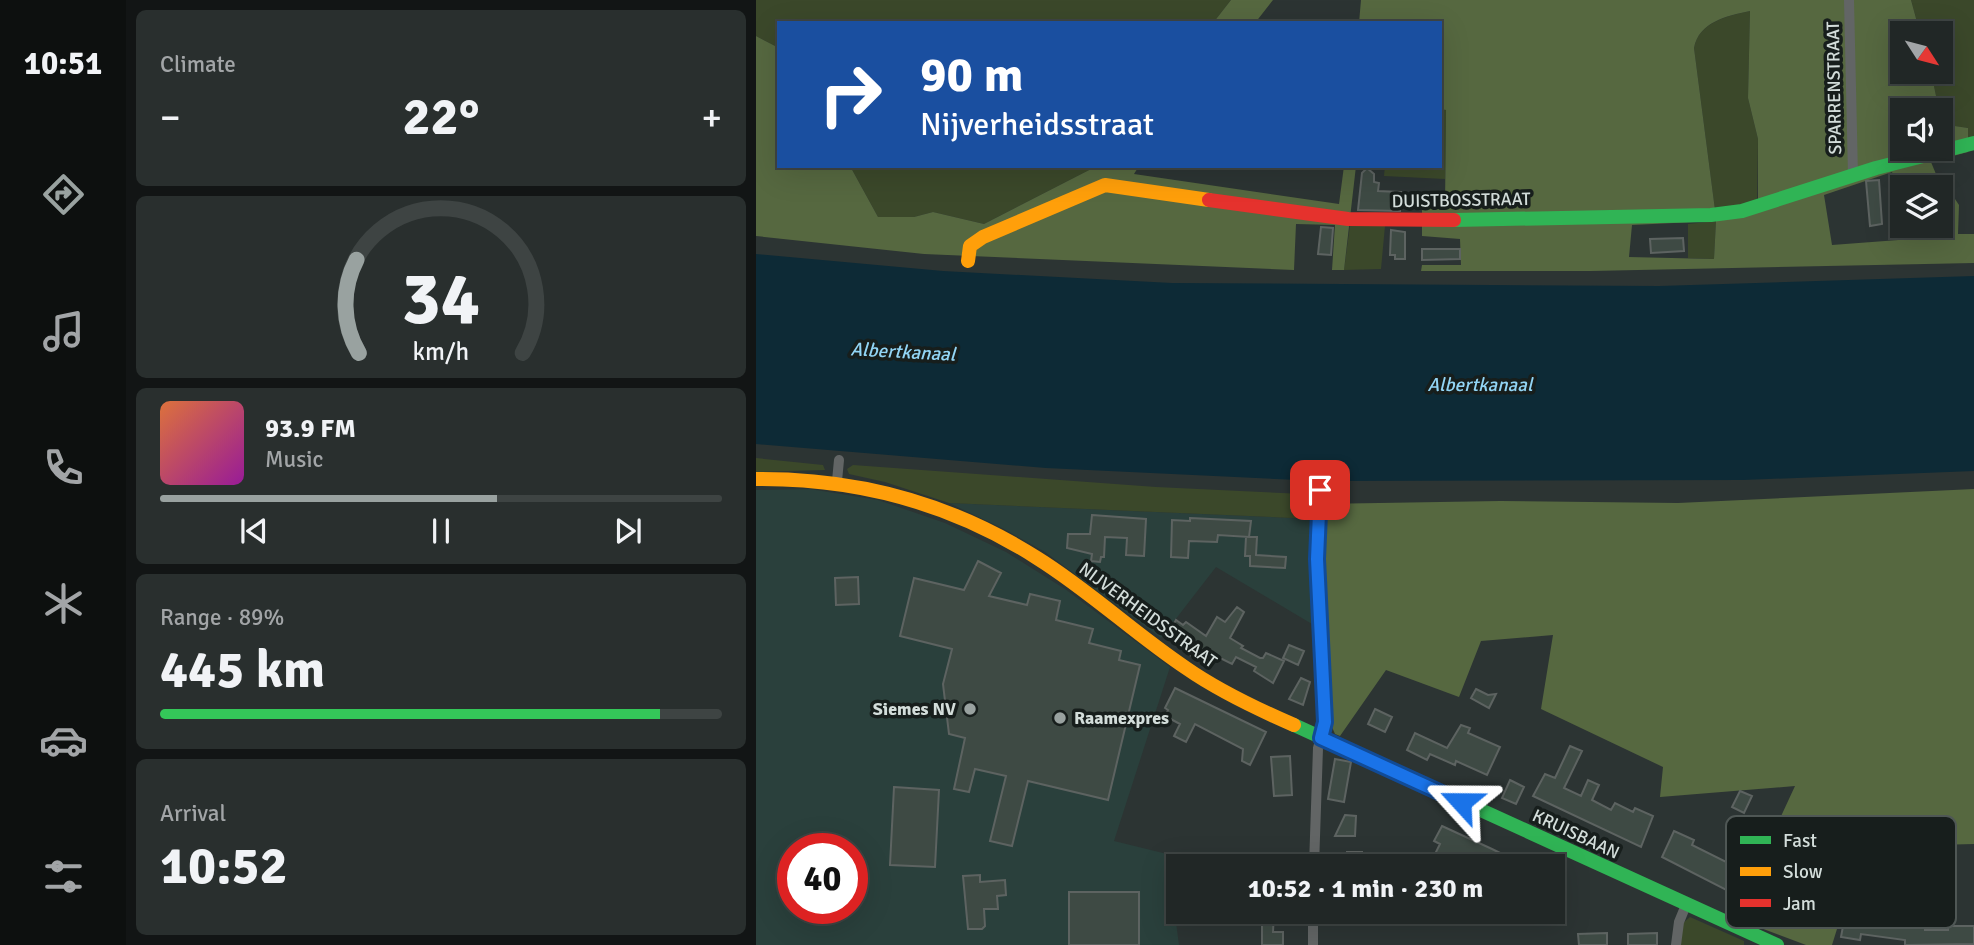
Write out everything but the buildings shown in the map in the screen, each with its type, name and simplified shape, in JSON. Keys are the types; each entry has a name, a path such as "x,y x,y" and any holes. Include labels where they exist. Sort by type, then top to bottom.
{"street":[{"name":"SPARRENSTRAAT","path":"1849,0 1853,175"},
{"name":"DUISTBOSSTRAAT","path":"968,261 970,246 983,237 1105,185 1348,219 1428,221 1711,215 1742,211 1853,175 1974,143"},
{"path":"837,481 839,460"},
{"name":"NIJVERHEIDSSTRAAT","path":"756,479 837,481 909,498 1008,541 1064,577 1180,665 1212,685 1321,738"},
{"path":"1314,854 1318,748 1325,722 1317,559 1320,490"},
{"name":"KRUISBAAN","path":"1321,738 1726,923"},
{"path":"1676,945 1679,922 1686,905"},
{"path":"1313,924 1313,945"},
{"name":"KRUISBAAN","path":"1738,928 1777,945"}],"shaded area":[{"path":"810,489 878,500 945,523 1006,552 1065,589 1170,667 1114,841 1167,854 1166,924 1176,924 1179,945 756,945 756,490"},
{"path":"949,503 1315,519 1317,627 1216,567 1161,638 1045,552"}],"green space":[{"path":"756,0 1231,0 1215,21 777,21 777,47 756,36"},
{"path":"1231,0 1273,0 1257,21 1215,21"},
{"path":"1361,0 1911,0 1917,21 1890,21 1890,84 1934,84 1936,98 1890,98 1890,161 1935,161 1931,162 1936,175 1893,175 1892,172 1824,195 1832,245 1953,238 1953,198 1959,205 1958,234 1974,234 1974,263 1591,271 1421,271 1422,265 1461,265 1460,239 1422,236 1422,208 1445,206 1446,110 1442,109 1442,21 1359,21","holes":["1750,11 1748,98 1758,139 1758,210 1715,210 1694,48 1701,32 1708,26 1723,18","1716,221 1714,259 1629,257 1632,225"]},
{"path":"1911,0 1974,0 1974,138 1968,139 1968,128 1953,126 1953,98 1936,98 1934,84 1953,84 1953,21 1917,21"},
{"path":"1750,11 1748,98 1758,139 1757,201 1715,210 1694,48 1697,39 1708,26 1723,18"},
{"path":"756,36 777,47 777,168 851,168 878,217 914,217 933,212 984,224 1093,168 1138,168 1134,174 1339,204 1344,168 1356,168 1344,270 1332,270 1335,225 1296,224 1294,270 924,254 756,236"},
{"path":"1442,109 1446,110 1445,179 1384,176 1385,168 1442,168"},
{"path":"1953,126 1968,128 1968,152 1953,156"},
{"path":"851,168 1093,168 984,224 933,212 914,217 878,217"},
{"path":"1716,221 1714,259 1688,258 1688,224"},
{"path":"1350,225 1385,226 1381,269 1344,270"},
{"path":"756,458 823,465 825,470 756,472"},
{"path":"853,465 1156,487 1304,494 1316,500 1315,519 949,503 885,482 849,474 847,469"},
{"path":"1974,489 1974,844 1956,844 1956,816 1781,816 1795,786 1660,797 1663,767 1541,709 1553,635 1481,641 1459,697 1386,670 1340,736 1335,734 1332,727 1319,504 1500,501 1678,503"},
{"path":"1690,917 1744,941 1744,945 1680,945 1682,924"},
{"path":"1761,928 1837,928 1832,945 1806,945"}],"water":[{"name":"Albertkanaal","path":"756,254 943,271 1172,283 1659,286 1974,276 1974,471 1743,480 1319,481 1046,468 756,444"}],"traffic: fast":[{"path":"1454,220 1711,215 1742,211 1876,168 1974,143"},
{"path":"1294,725 1726,922"},
{"path":"1740,928 1777,945"}],"traffic: slow":[{"path":"968,261 970,246 983,237 1105,185 1209,200"},
{"path":"756,479 830,483 867,489 937,509 971,522 1057,571 1167,655 1199,676 1238,699 1294,725"}],"traffic: jam":[{"path":"1209,200 1348,219 1454,220"}],"place":[{"name":"Siemes NV","path":"970,709"},
{"name":"Raamexpres","path":"1060,718"}],"route":[{"path":"1320,490 1317,559 1325,722 1321,738 1461,802"}]}
